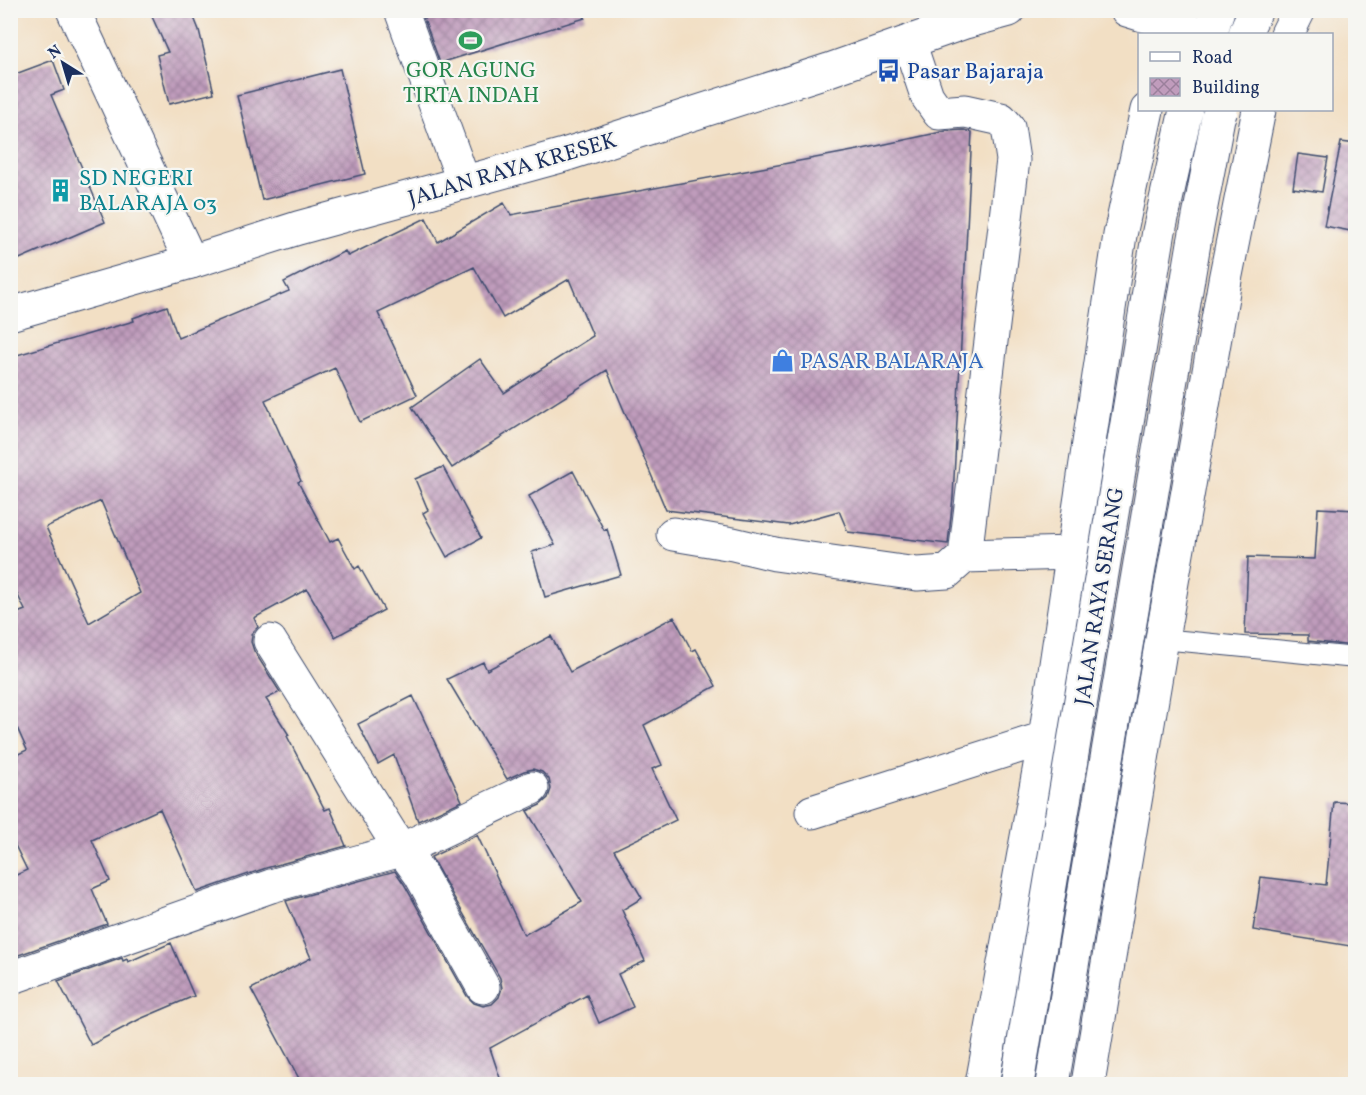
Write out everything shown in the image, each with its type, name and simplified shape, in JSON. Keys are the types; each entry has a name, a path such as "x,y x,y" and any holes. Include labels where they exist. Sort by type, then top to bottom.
{"main road":[{"path":"73,10 191,262"},
{"path":"401,10 464,183"},
{"name":"JALAN RAYA KRESEK","path":"10,314 191,262 298,228 575,152 909,42 963,16 1009,10"},
{"path":"1127,10 1181,26"},
{"path":"1210,33 1218,10"},
{"path":"1245,33 1256,10"},
{"path":"1288,33 1299,10"},
{"path":"909,42 927,96 939,113 965,111 1001,119 1008,127 1013,160 965,556"},
{"path":"982,1084 1045,738 1120,235 1147,111"},
{"name":"JALAN RAYA SERANG","path":"1017,1084 1159,231 1186,111"},
{"name":"JALAN RAYA SERANG","path":"1052,1084 1194,243 1221,111"},
{"path":"1088,1084 1162,639 1225,280 1259,111"},
{"path":"1120,235 1145,270 1170,287 1197,295 1207,294 1225,280"},
{"path":"673,534 733,544 774,554 917,574 947,572 965,556 1073,553"},
{"path":"270,641 401,849 420,874 483,987"},
{"path":"812,812 1045,738"},
{"path":"10,978 271,886 401,849 532,788"},
{"path":"992,1034 1008,1049 1021,1056 1034,1061 1050,1061 1065,1057 1081,1046 1096,1031"}],"lane":[{"path":"1162,639 1356,658"}],"building":[{"path":"149,10 191,10 199,30 214,93 169,104 157,55 168,52"},
{"name":"GOR AGUNG TIRTA INDAH","path":"421,10 584,10 585,18 440,63"},
{"path":"53,60 64,90 51,95 105,222 10,263 10,76"},
{"path":"340,69 365,174 262,200 237,95"},
{"path":"946,131 972,132 953,497 948,544 848,532 839,511 789,525 666,510 607,370 452,468 412,407 480,359 504,393 593,336 569,279 503,318 474,267 378,313 417,395 360,422 335,368 265,400 301,481 298,482 330,542 338,538 355,569 359,566 384,610 335,637 307,589 254,618 258,627 251,634 254,651 280,692 266,699 289,735 287,736 325,810 330,808 346,846 266,868 197,892 160,809 92,840 110,881 92,889 107,924 10,958 10,878 27,870 10,835 10,758 27,750 10,712 10,616 25,610 10,579 10,357 134,321 133,318 167,306 178,338 289,291 284,282 345,251 348,256 426,218 438,242 504,203 511,215 858,150","holes":["101,501 140,593 89,623 46,527"]},
{"path":"1341,142 1356,144 1356,232 1324,226"},
{"path":"1298,154 1328,158 1322,192 1293,188"},
{"path":"443,467 481,538 447,557 423,513 428,510 415,479"},
{"path":"573,471 604,530 607,529 621,575 545,597 532,552 555,545 529,496"},
{"path":"1318,508 1356,510 1354,646 1308,641 1308,635 1245,634 1248,557 1315,559"},
{"path":"674,617 692,651 696,649 716,686 644,725 662,765 652,769 676,820 614,850 642,898 622,910 645,961 618,974 633,1007 599,1023 587,995 490,1048 502,1084 302,1084 251,989 311,958 286,901 395,871 467,996 474,1003 483,1006 492,1004 499,997 502,988 500,978 431,857 477,835 524,935 582,902 527,811 548,798 551,789 549,779 542,772 533,769 507,779 447,679 483,662 487,670 551,636 570,672"},
{"path":"413,696 462,801 418,821 394,755 378,764 358,724"},
{"path":"1334,802 1356,803 1356,897 1350,946 1253,930 1261,877 1326,885"},
{"path":"171,943 194,996 140,1019 91,1045 58,981 122,958 123,961 127,959 128,962"}],"place":[{"name":"GOR AGUNG TIRTA INDAH","path":"471,40"},
{"name":"Pasar Bajaraja","path":"889,70"},
{"name":"SD NEGERI BALARAJA 03","path":"61,190"},
{"name":"PASAR BALARAJA","path":"782,360"}]}
